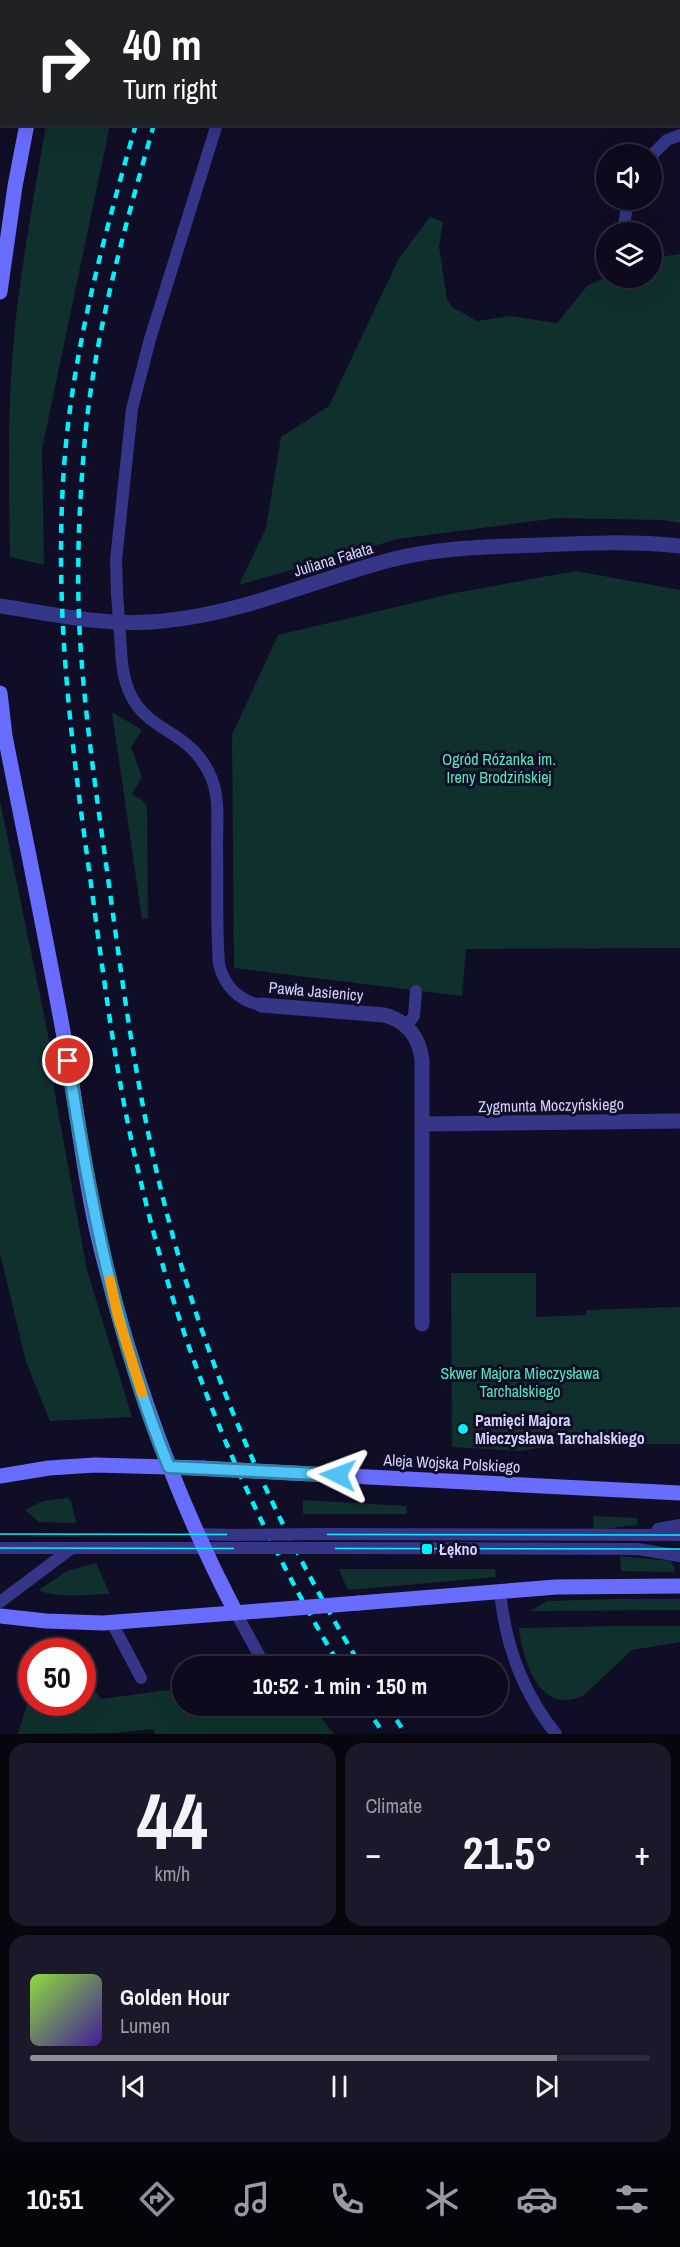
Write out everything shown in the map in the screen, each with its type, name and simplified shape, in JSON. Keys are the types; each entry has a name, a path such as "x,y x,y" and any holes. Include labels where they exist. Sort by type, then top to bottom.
{"main road":[{"path":"0,292 13,197 27,126"},
{"path":"0,693 5,736 64,1038 96,1225 132,1362 169,1467 236,1613"},
{"name":"Aleja Wojska Polskiego","path":"0,1476 60,1467 131,1465 680,1493"},
{"path":"0,1616 46,1621 119,1622 500,1591 580,1586 680,1586"}],"street":[{"name":"Juliana Fałata","path":"0,606 117,622 159,622 193,618 243,606 388,560 441,550 629,543 680,546"},
{"name":"Pawła Jasienicy","path":"261,1005 379,1014 394,1018 406,1026"},
{"path":"406,1026 415,1037 421,1051 422,1324"},
{"name":"Zygmunta Moczyńskiego","path":"422,1124 680,1121"}],"lane":[{"name":"Pawła Jasienicy","path":"216,126 150,339 132,410 116,560 117,593 124,680 134,703 150,721 192,749 201,759 211,777 217,803 219,964 223,977 234,993 261,1005"},
{"path":"662,145 667,140 680,135"},
{"path":"406,1026 414,1016 416,991"},
{"path":"615,1535 680,1525"},
{"path":"0,1548 186,1548 201,1541 233,1535 680,1535"},
{"path":"201,1541 240,1548 638,1549 680,1556"},
{"path":"0,1602 72,1548"},
{"path":"500,1591 504,1626 521,1679 535,1705 556,1734"},
{"path":"236,1613 260,1656"},
{"path":"119,1622 141,1678"}],"green space":[{"path":"46,126 110,126 42,449 44,565 10,557 10,392 17,310"},
{"path":"430,217 443,222 439,247 447,299 452,307 477,321 510,316 557,323 587,286 596,282 596,288 662,288 662,256 680,254 680,523 663,520 558,518 398,539 239,585 266,528 281,437 329,406 399,258"},
{"name":"Ogród Różanka im. Ireny Brodzińskiej","path":"576,571 680,590 680,948 466,949 462,996 234,968 232,735 278,635 455,593"},
{"path":"112,712 142,730 131,747 142,777 132,794 147,806 148,918 142,919"},
{"path":"0,801 52,1054 54,1089 87,1270 132,1417 50,1421 26,1362 0,1253"},
{"name":"Skwer Majora Mieczysława Tarchalskiego","path":"451,1273 536,1273 536,1317 586,1315 586,1310 680,1307 680,1444 566,1444 520,1451 452,1447"},
{"path":"67,1498 71,1501 76,1523 39,1522 25,1510 43,1501"},
{"path":"303,1500 406,1506 407,1514 303,1514"},
{"path":"593,1516 637,1518 637,1525 594,1530"},
{"path":"620,1556 671,1561 675,1569 673,1572 621,1571"},
{"path":"96,1563 110,1594 64,1595 39,1590 67,1571"},
{"path":"495,1569 496,1577 348,1590 339,1570"},
{"path":"680,1599 680,1610 530,1611 548,1601"},
{"path":"680,1626 680,1642 632,1650 584,1695 569,1700 556,1699 536,1682 525,1656 519,1628"},
{"path":"172,1689 172,1716 320,1716 334,1734 155,1734 153,1729 114,1733 18,1734 23,1716 96,1716 96,1692 101,1699"}],"tram line":[{"path":"0,1534 680,1535"},
{"path":"0,1548 680,1549"}],"railway":[{"path":"135,126 113,206 84,329 65,454 61,561 62,614 70,719 83,824 124,1104 156,1243 175,1306 197,1369 247,1491 307,1609 334,1656"},
{"path":"153,126 112,280 96,358 85,438 78,588 85,698 96,788 138,1081 154,1162 181,1263 221,1383 245,1442 299,1556 355,1656"},
{"path":"372,1716 384,1734"},
{"path":"394,1716 406,1734"}],"slow traffic":[{"path":"110,1280 118,1317 142,1393"}],"place":[{"name":"Pamięci Majora Mieczysława Tarchalskiego","path":"463,1429"},
{"name":"Łękno","path":"427,1549"}],"route":[{"path":"68,1061 96,1225 118,1317 155,1432 169,1467 338,1475"}]}
